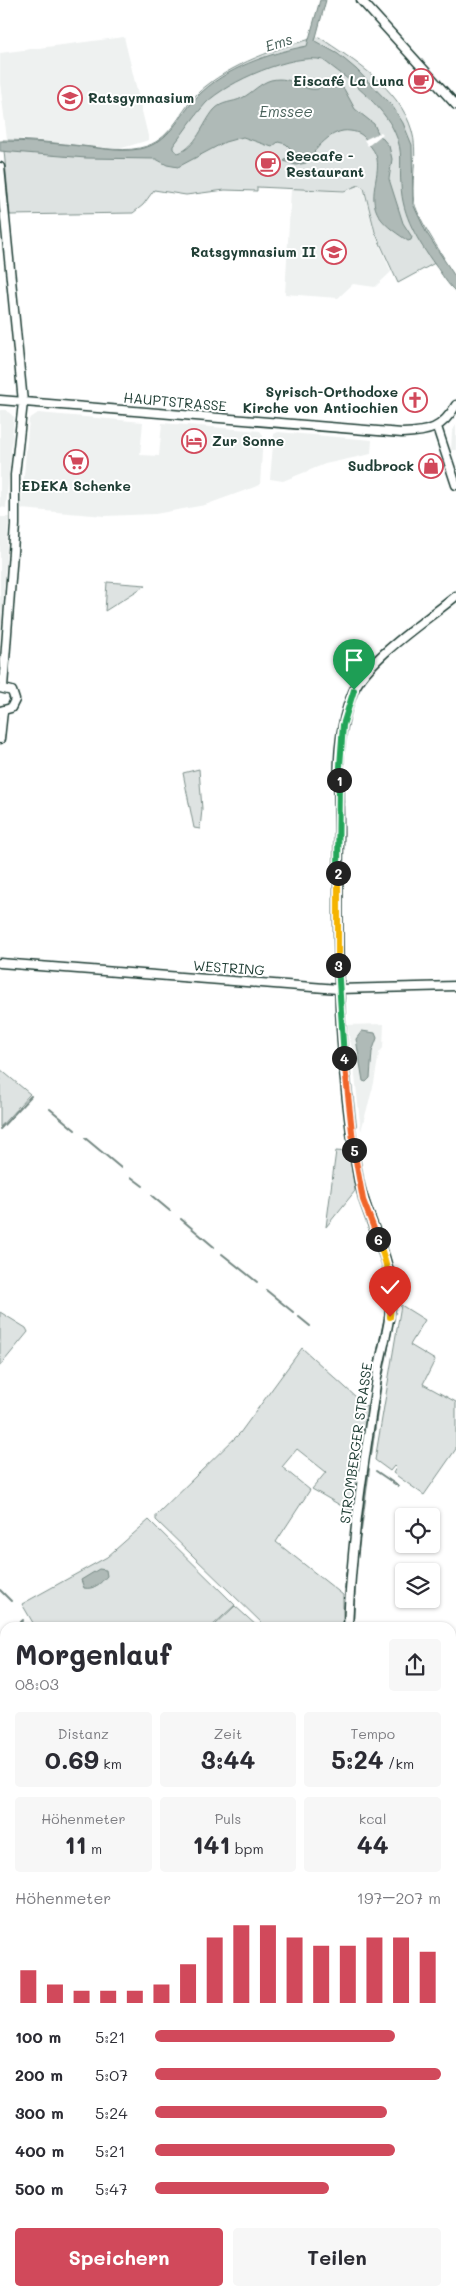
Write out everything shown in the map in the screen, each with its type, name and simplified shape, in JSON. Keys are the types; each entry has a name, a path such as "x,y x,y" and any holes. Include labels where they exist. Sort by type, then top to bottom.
{"main road":[{"path":"361,0 456,105"},
{"path":"0,167 23,402 15,475 14,534 1,688 12,691 15,700 11,708 2,711 0,739"},
{"name":"HAUPTSTRASSE","path":"0,400 397,433 437,427"},
{"path":"456,405 449,417 437,427 456,485"},
{"name":"STROMBERGER STRASSE","path":"348,1622 350,1584 365,1463 377,1375 391,1299 389,1269 358,1178 338,989 339,784 343,725 353,692 366,670 456,596"},
{"name":"WESTRING","path":"0,963 338,989 456,986"},
{"path":"300,2296 311,2296"}],"shaded area":[{"name":"Ratsgymnasium","path":"124,37 149,140 119,149 27,139 7,139 0,83 0,53"},
{"path":"319,37 374,76 397,101 406,116 412,131 415,147 414,203 444,258 398,283 375,232 364,188 359,185 344,191 257,187 257,191 225,190 186,195 154,190 143,205 133,213 10,215 3,140 115,149 147,146 164,136 199,92 225,73 272,51"},
{"name":"Ratsgymnasium II","path":"359,186 363,188 374,232 391,272 375,287 353,284 338,298 285,294 291,189 344,192"},
{"path":"0,410 6,410 14,417 6,508 0,507"},
{"path":"38,413 143,422 140,455 159,456 162,423 260,431 263,435 260,485 205,505 155,514 105,516 21,509 29,419"},
{"path":"456,425 456,450 451,450 452,432"},
{"path":"278,432 372,440 371,454 325,464 283,481 270,479 274,434"},
{"path":"0,517 9,517 1,631 0,631"},
{"path":"107,582 146,585 105,611"},
{"path":"199,769 202,809 200,829 194,828 183,773"},
{"path":"384,1024 383,1048 379,1053 374,1083 361,1131 352,1048 346,1025"},
{"path":"0,1069 30,1094 0,1127"},
{"path":"336,1151 349,1152 355,1191 326,1227"},
{"path":"401,1305 425,1320 410,1345 435,1360 423,1384 456,1402 456,1449 424,1495 393,1473 396,1468 394,1466 390,1471 375,1460"},
{"path":"0,1312 26,1328 28,1332 0,1366"},
{"path":"302,1348 367,1407 352,1512 312,1489 326,1472 297,1449 282,1467 310,1490 276,1542 343,1595 343,1622 261,1622 156,1520 156,1515 240,1433"},
{"path":"149,1520 235,1605 216,1622 32,1622 22,1604 107,1557"},
{"path":"235,1606 253,1622 218,1622"}],"water":[{"name":"Emssee","path":"320,0 326,0 315,41 338,54 356,69 393,107 403,123 412,145 413,204 426,232 456,278 456,292 423,247 408,218 402,196 401,159 398,140 390,123 364,93 323,60 295,60 261,71 229,86 206,103 173,146 173,149 178,153 190,146 217,107 242,98 267,81 286,80 307,88 318,89 324,82 332,80 344,89 355,109 374,124 378,133 389,146 392,159 389,179 403,223 412,237 411,240 408,241 392,230 379,216 374,202 376,157 365,138 353,131 343,131 330,136 319,146 306,163 296,165 284,161 291,155 291,149 286,144 278,142 272,147 243,137 225,142 178,167 167,165 156,159 86,158 0,151 0,141 50,143 122,150 147,147 163,138 192,102 221,77 249,63 307,46"},
{"path":"362,1031 375,1033 377,1038 372,1052 370,1078 366,1082 363,1081 356,1039"},
{"path":"99,1569 106,1570 107,1576 94,1587 84,1588 81,1580"}],"pier":[{"path":"381,132 383,134 368,146 364,140"}],"waterway":[{"path":"347,1049 356,1126"},
{"path":"0,1129 31,1096"},
{"path":"50,1109 75,1130"},
{"path":"85,1138 121,1168"},
{"path":"350,1152 359,1201 384,1270 387,1285 385,1316 375,1365"},
{"path":"131,1177 143,1186"},
{"path":"364,1187 375,1218"},
{"path":"152,1196 170,1211"},
{"path":"181,1219 214,1247"},
{"path":"385,1244 393,1268 397,1292"},
{"path":"222,1254 257,1282"},
{"path":"266,1290 293,1312"},
{"path":"383,1373 396,1305"},
{"path":"299,1317 310,1326"},
{"path":"371,1455 381,1383"},
{"path":"363,1447 368,1406"},
{"path":"361,1530 369,1469"},
{"path":"376,1471 398,1486"},
{"path":"355,1576 360,1535"},
{"path":"345,1589 346,1573"},
{"path":"353,1622 355,1581"},
{"path":"0,1590 11,1601"},
{"path":"344,1622 345,1595"}],"place":[{"name":"Eiscafé La Luna","path":"421,81"},
{"name":"Ratsgymnasium","path":"70,98"},
{"name":"Seecafe - Restaurant","path":"268,164"},
{"name":"Ratsgymnasium II","path":"334,252"},
{"name":"Syrisch-Orthodoxe Kirche von Antiochien","path":"415,400"},
{"name":"Zur Sonne","path":"194,441"},
{"name":"EDEKA Schenke","path":"76,462"},
{"name":"Sudbrock","path":"431,466"}],"route":[{"path":"354,690 343,725 339,784 338,994 353,1146 358,1178 363,1200 389,1269 391,1284 390,1317"}],"water label":[{"name":"Ems","path":"279,43"}]}
